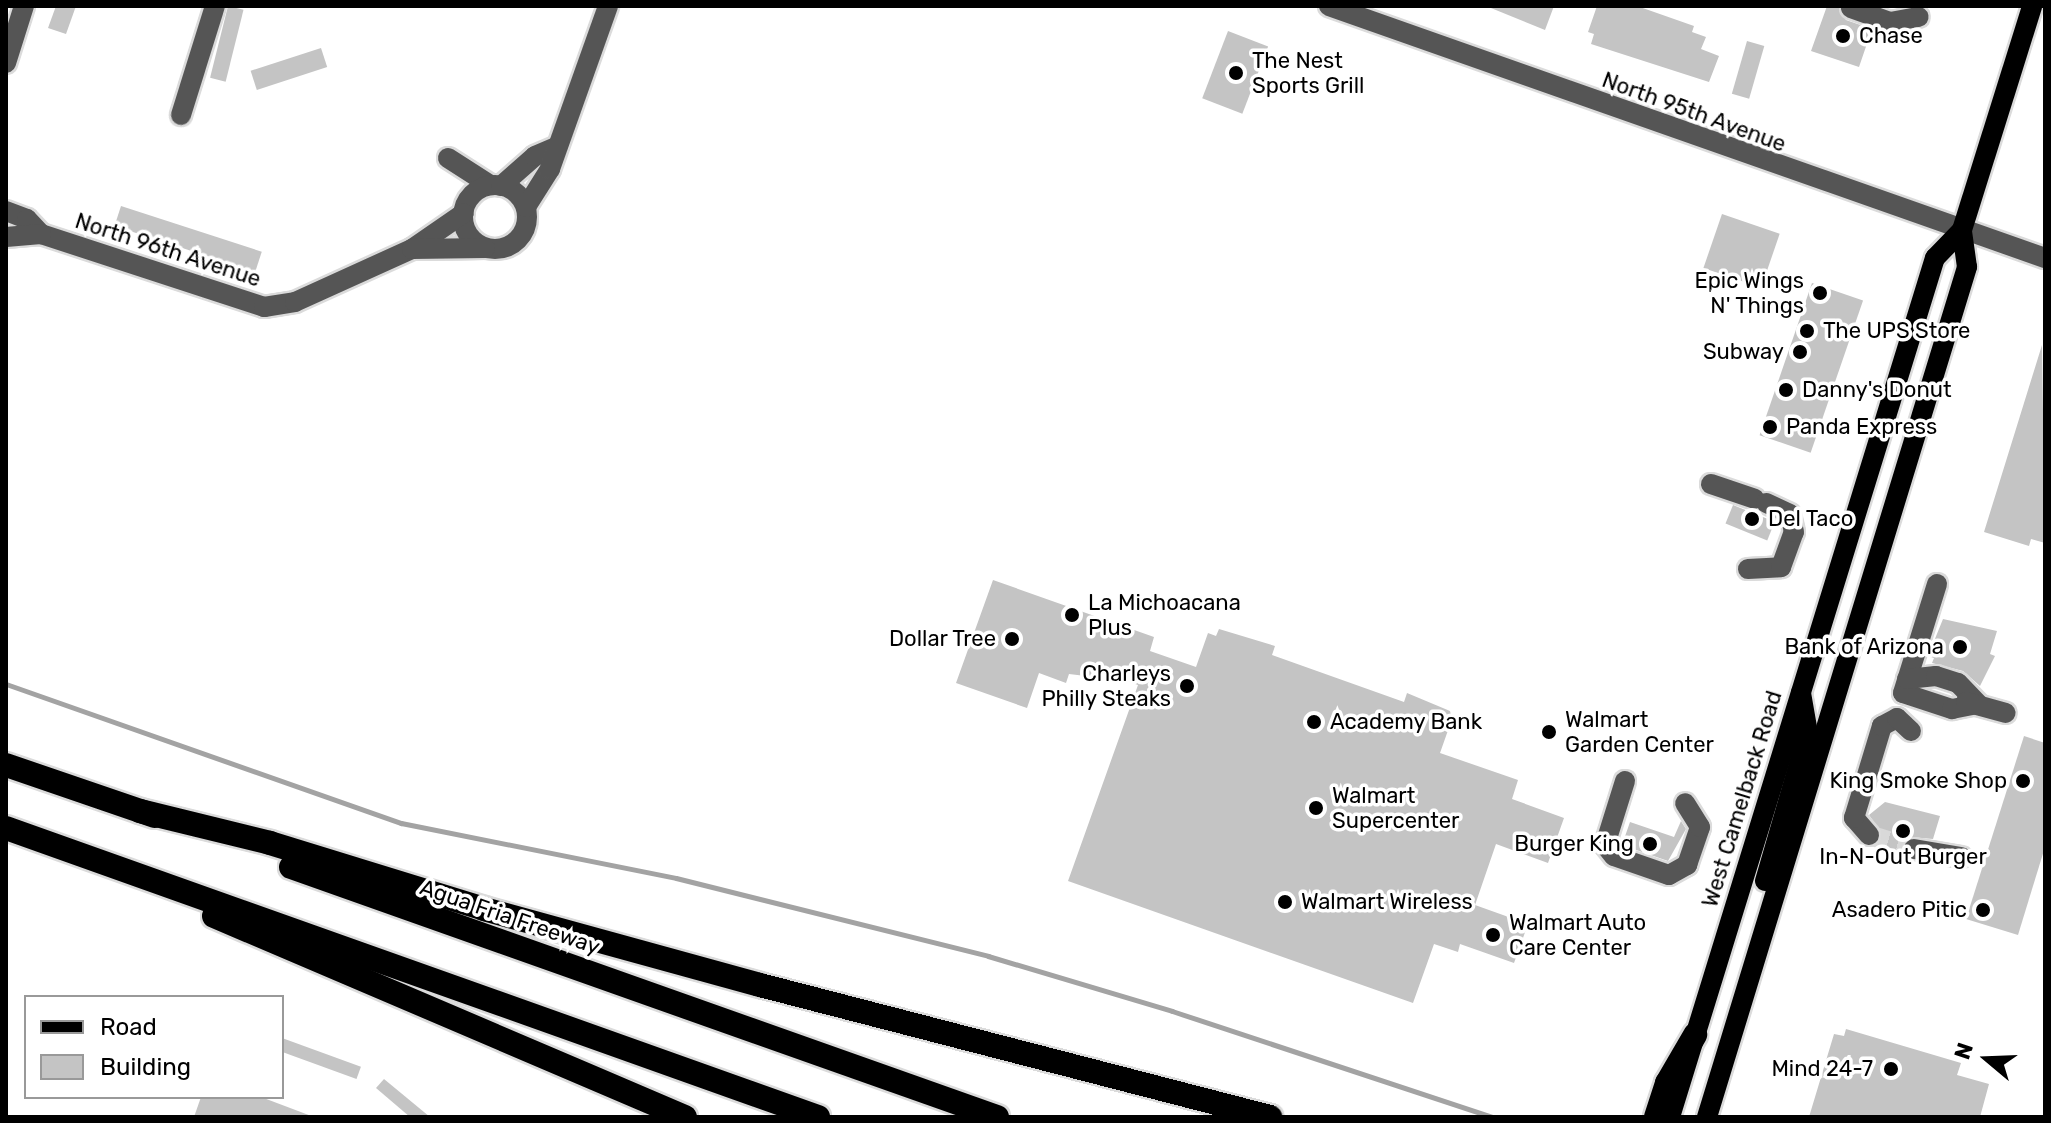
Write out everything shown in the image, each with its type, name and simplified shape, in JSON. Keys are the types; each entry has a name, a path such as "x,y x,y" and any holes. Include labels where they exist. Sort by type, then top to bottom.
{"highway":[{"name":"Agua Fria Freeway","path":"6,765 997,1117"},
{"path":"140,811 270,843 484,909 760,985 1270,1117"},
{"path":"6,828 818,1117"},
{"path":"119,868 246,931 685,1117"},
{"path":"1656,1117 1667,1083 1695,1035"}],"main road":[{"name":"West Camelback Road","path":"1707,1117 1967,267 1962,230 2032,6"},
{"name":"West Camelback Road","path":"1670,1117 1935,258 1962,230"},
{"path":"1761,933 1767,866 1808,733 1801,691 1824,676 1853,595 1878,556"}],"street":[{"path":"6,63 24,6"},
{"path":"181,115 215,6"},
{"path":"526,207 448,158 466,207 469,236 485,248 514,243 526,227 526,207 550,169 554,148 608,6"},
{"name":"North 95th Avenue","path":"1329,6 2045,258"},
{"path":"1872,6 1914,12"},
{"path":"1899,6 1914,12"},
{"path":"1851,8 1890,22 1914,12"},
{"path":"466,207 535,156 554,148"},
{"name":"North 96th Avenue","path":"6,237 41,234 264,307 295,302 412,249 466,207"},
{"name":"North 96th Avenue","path":"6,211 27,219 41,234"},
{"name":"North 96th Avenue","path":"412,249 485,248"},
{"path":"1711,484 1790,514 1794,532 1781,567 1748,569"},
{"path":"1937,584 1903,693 1952,709 1978,704 2006,713"},
{"path":"1869,835 1858,828 1854,818 1882,726 1897,718 1911,731"},
{"path":"1625,781 1605,845 1614,856 1669,875 1683,871 1700,827 1685,803"},
{"path":"1914,849 1961,857"}],"building":[{"path":"56,6 76,6 66,34 48,28"},
{"path":"228,6 244,10 226,82 210,78"},
{"path":"1486,6 1554,6 1545,30"},
{"path":"1597,6 1637,6 1694,26 1692,32 1706,37 1701,49 1719,56 1709,82 1591,44 1594,34 1588,32"},
{"name":"Chase","path":"1827,6 1838,6 1846,20 1872,29 1859,67 1811,51"},
{"name":"The Nest Sports Grill","path":"1228,31 1268,46 1242,114 1202,98"},
{"path":"1747,41 1764,46 1749,99 1732,94"},
{"path":"321,48 327,67 257,90 251,71"},
{"path":"121,206 262,252 255,272 115,226"},
{"path":"1722,214 1780,234 1761,288 1703,268"},
{"path":"1812,283 1863,301 1811,453 1760,435"},
{"path":"2042,345 2045,543 2031,539 2029,546 1984,532"},
{"name":"Del Taco","path":"1733,505 1775,522 1767,540 1726,524"},
{"name":"Walmart Supercenter","path":"993,580 1154,637 1150,651 1196,667 1208,633 1216,636 1219,629 1275,646 1272,655 1404,702 1407,693 1450,711 1452,719 1440,753 1518,780 1512,799 1564,818 1548,863 1496,844 1475,905 1528,924 1514,963 1460,944 1458,952 1434,944 1413,1003 1068,881 1138,685 1096,670 1094,677 1069,674 1066,683 1039,673 1027,708 956,683"},
{"name":"Bank of Arizona","path":"1943,619 1997,631 1990,654 1995,656 1980,686 1963,671 1932,663 1934,658 1928,656"},
{"path":"2024,736 2045,743 2045,847 2018,935 1966,919"},
{"name":"In-N-Out Burger","path":"1885,802 1940,816 1933,839 1909,837 1902,852 1878,844 1881,832 1869,815"},
{"name":"Burger King","path":"1681,821 1686,829 1668,861 1622,845 1630,822 1674,837"},
{"name":"Mind 24-7","path":"1846,1029 1961,1063 1957,1075 1989,1084 1980,1117 1809,1117 1834,1034 1844,1036"},
{"path":"284,1039 361,1067 356,1079 284,1053"},
{"path":"384,1079 430,1117 410,1117 376,1088"},
{"path":"200,1099 266,1099 314,1117 194,1117"}],"waterway":[{"path":"6,684 401,823 676,878 988,956 1172,1011 1492,1117"}],"tunnel":[{"path":"1869,835 1914,849"}],"place":[{"name":"Chase","path":"1843,36"},
{"name":"The Nest Sports Grill","path":"1236,73"},
{"name":"Epic Wings N' Things","path":"1820,293"},
{"name":"The UPS Store","path":"1807,331"},
{"name":"Subway","path":"1800,352"},
{"name":"Danny's Donut","path":"1786,390"},
{"name":"Panda Express","path":"1770,427"},
{"name":"Del Taco","path":"1752,519"},
{"name":"La Michoacana Plus","path":"1072,615"},
{"name":"Dollar Tree","path":"1012,639"},
{"name":"Bank of Arizona","path":"1960,647"},
{"name":"Charleys Philly Steaks","path":"1187,686"},
{"name":"Academy Bank","path":"1314,722"},
{"name":"Walmart Garden Center","path":"1549,732"},
{"name":"King Smoke Shop","path":"2023,781"},
{"name":"Walmart Supercenter","path":"1316,808"},
{"name":"In-N-Out Burger","path":"1903,831"},
{"name":"Burger King","path":"1650,844"},
{"name":"Walmart Wireless","path":"1285,902"},
{"name":"Asadero Pitic","path":"1983,910"},
{"name":"Walmart Auto Care Center","path":"1493,935"},
{"name":"Mind 24-7","path":"1891,1069"}]}
